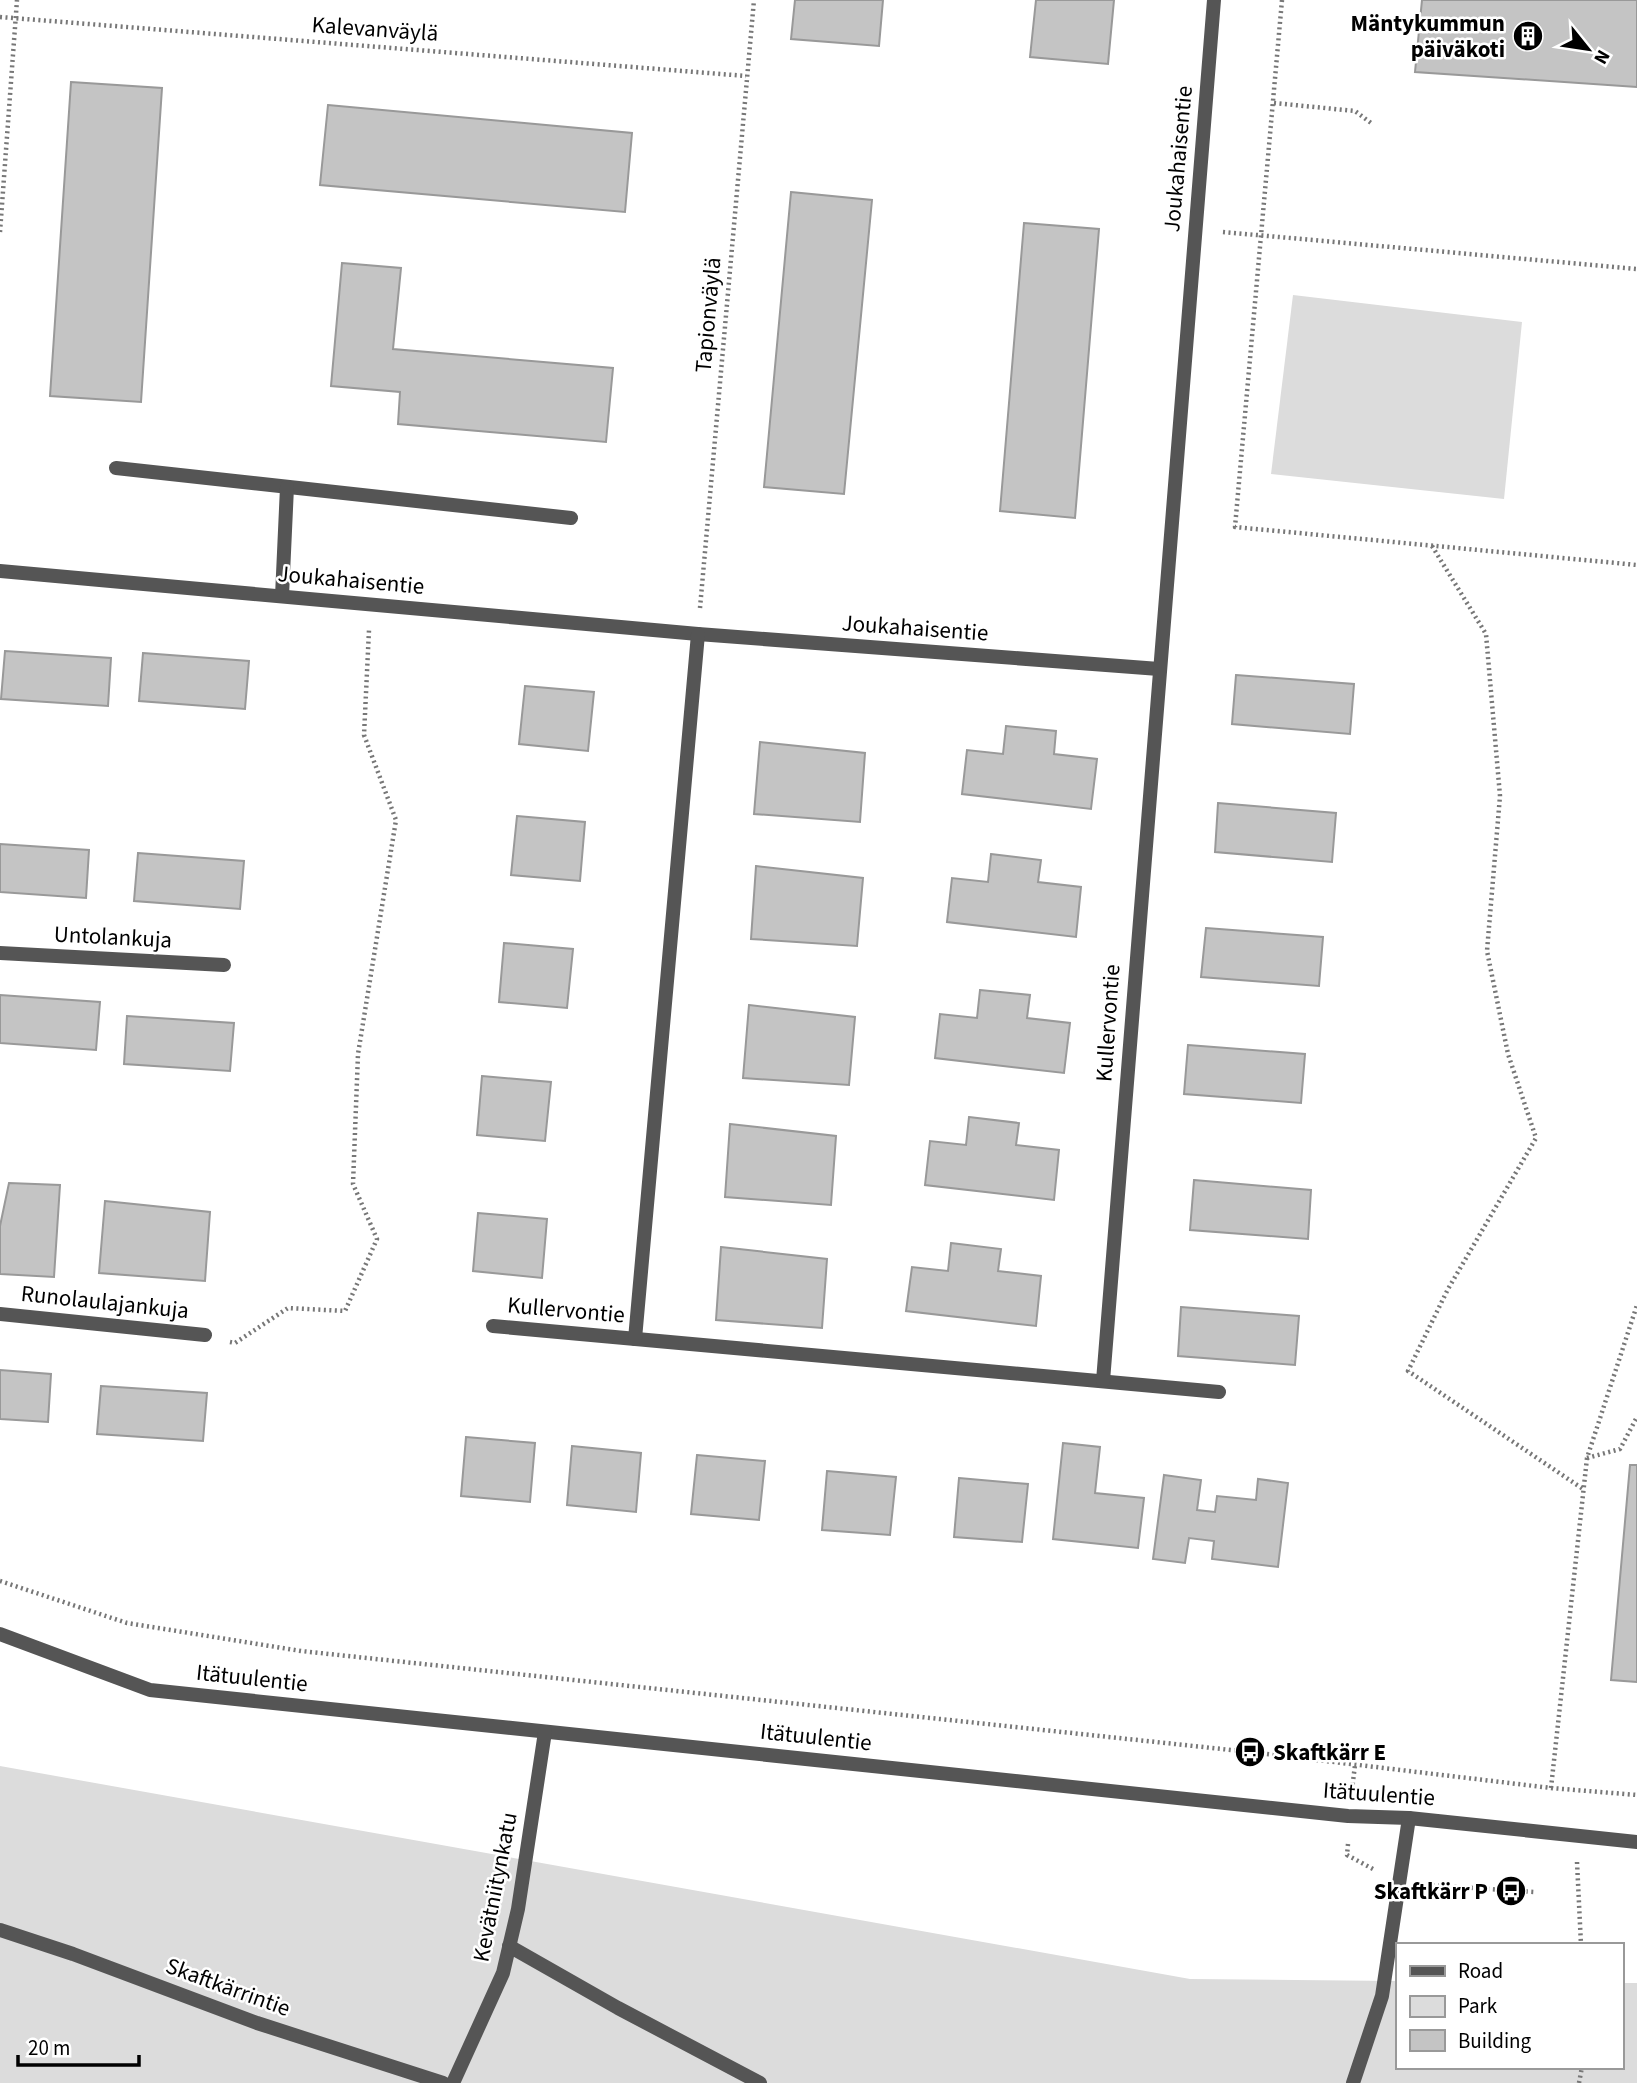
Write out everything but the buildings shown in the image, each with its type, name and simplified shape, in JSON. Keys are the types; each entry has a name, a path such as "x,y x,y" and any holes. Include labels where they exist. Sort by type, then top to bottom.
{"street":[{"name":"Joukahaisentie","path":"0,571 698,634 1159,669 1214,0"},
{"path":"117,468 571,518"},
{"path":"282,596 287,487"},
{"name":"Kullervontie","path":"635,1339 698,634"},
{"name":"Kullervontie","path":"1103,1381 1159,669"},
{"name":"Untolankuja","path":"0,953 224,965"},
{"name":"Runolaulajankuja","path":"0,1314 205,1335"},
{"name":"Kullervontie","path":"493,1326 1219,1392"},
{"name":"Itätuulentie","path":"0,1634 150,1690 1348,1816 1409,1818 1637,1842"},
{"name":"Kevätniitynkatu","path":"453,2083 503,1973 518,1909 545,1732"},
{"path":"1353,2083 1382,1996 1409,1818"},
{"name":"Skaftkärrintie","path":"0,1930 73,1954 257,2023 443,2083"},
{"path":"509,1946 618,2008 760,2083"}],"path":[{"path":"0,232 17,0"},
{"name":"Tapionväylä","path":"698,634 754,0"},
{"path":"1282,0 1236,527 1637,565"},
{"name":"Kalevanväylä","path":"0,17 747,76"},
{"path":"1275,103 1355,111 1371,123"},
{"path":"1195,229 1637,269"},
{"path":"1433,546 1486,634 1500,796 1487,951 1508,1054 1536,1138 1448,1289 1408,1371 1583,1489"},
{"path":"205,1335 235,1343 288,1308 345,1311 377,1239 353,1184 358,1054 396,820 364,735 370,604"},
{"path":"1551,1788 1587,1458 1637,1306"},
{"path":"1587,1458 1620,1450 1637,1417"},
{"path":"0,1581 127,1623 301,1651 1250,1752 1551,1788 1637,1795"},
{"path":"1576,1836 1581,1943"}],"green space":[{"path":"1293,295 1522,322 1504,499 1271,474"},
{"path":"0,1766 1190,1979 1396,1981 1396,2069 1623,2069 1623,1983 1637,1983 1637,2083 0,2083"}],"place":[{"name":"Mäntykummun päiväkoti","path":"1528,36"},
{"name":"Skaftkärr E","path":"1250,1752"},
{"name":"Skaftkärr P","path":"1511,1891"}]}
